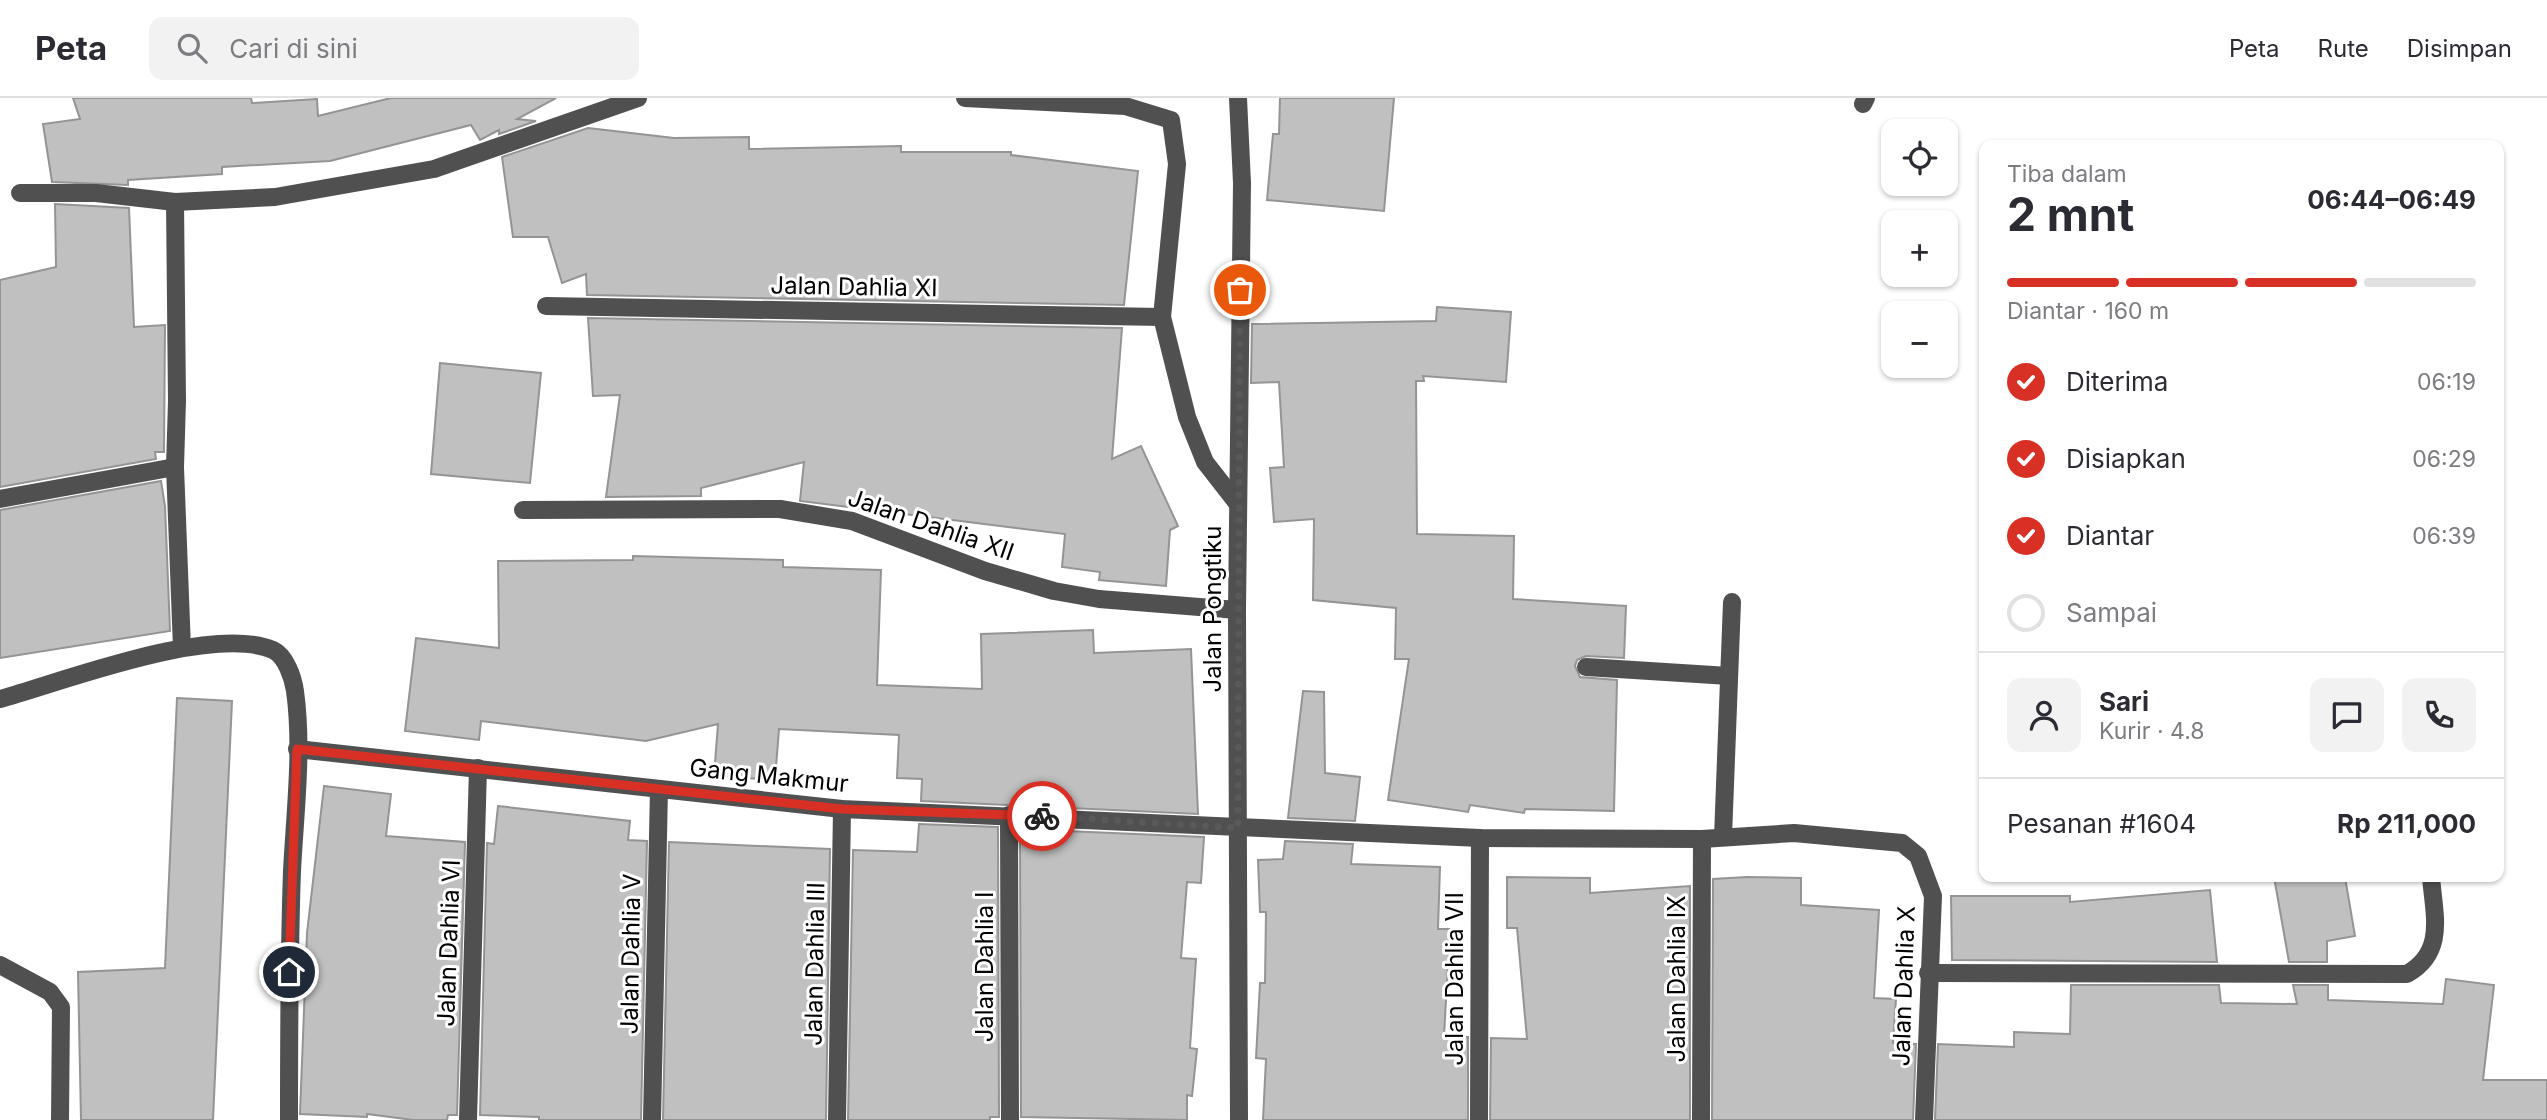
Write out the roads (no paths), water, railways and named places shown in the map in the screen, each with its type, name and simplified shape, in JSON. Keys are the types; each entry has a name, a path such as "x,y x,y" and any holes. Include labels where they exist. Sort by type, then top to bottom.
{"street":[{"path":"20,193 96,193 175,202 275,197 434,169 638,98"},
{"path":"965,98 1125,106 1171,120 1177,164 1162,317 1187,417 1205,462 1237,503"},
{"name":"Jalan Pongtiku","path":"1238,98 1242,183 1237,503 1239,1120"},
{"path":"175,202 175,467 182,648"},
{"name":"Jalan Dahlia XI","path":"546,306 1162,317"},
{"path":"0,499 175,467"},
{"name":"Jalan Dahlia XII","path":"523,510 779,509 852,521 985,571 1054,591 1099,599 1237,610"},
{"path":"1723,837 1732,602"},
{"path":"0,699 182,648 228,643 261,646 277,652 289,671 295,691 297,749 289,947 289,1120"},
{"path":"1586,667 1729,676"},
{"name":"Gang Makmur","path":"297,749 842,809 1480,838 1702,839 1794,833 1884,839 1902,843 1918,856"},
{"name":"Jalan Dahlia VI","path":"468,1120 478,768"},
{"name":"Jalan Dahlia V","path":"652,1120 659,789"},
{"name":"Jalan Dahlia III","path":"837,1120 842,809"},
{"name":"Jalan Dahlia I","path":"1009,815 1010,1120"},
{"name":"Jalan Dahlia VII","path":"1479,1120 1480,838"},
{"name":"Jalan Dahlia IX","path":"1701,1120 1702,839"},
{"name":"Jalan Dahlia X","path":"1918,856 1933,896 1924,1120"},
{"path":"1928,972 2407,974 2423,965 2436,935 2431,882"},
{"path":"0,965 50,992 61,1007 60,1120"}]}
